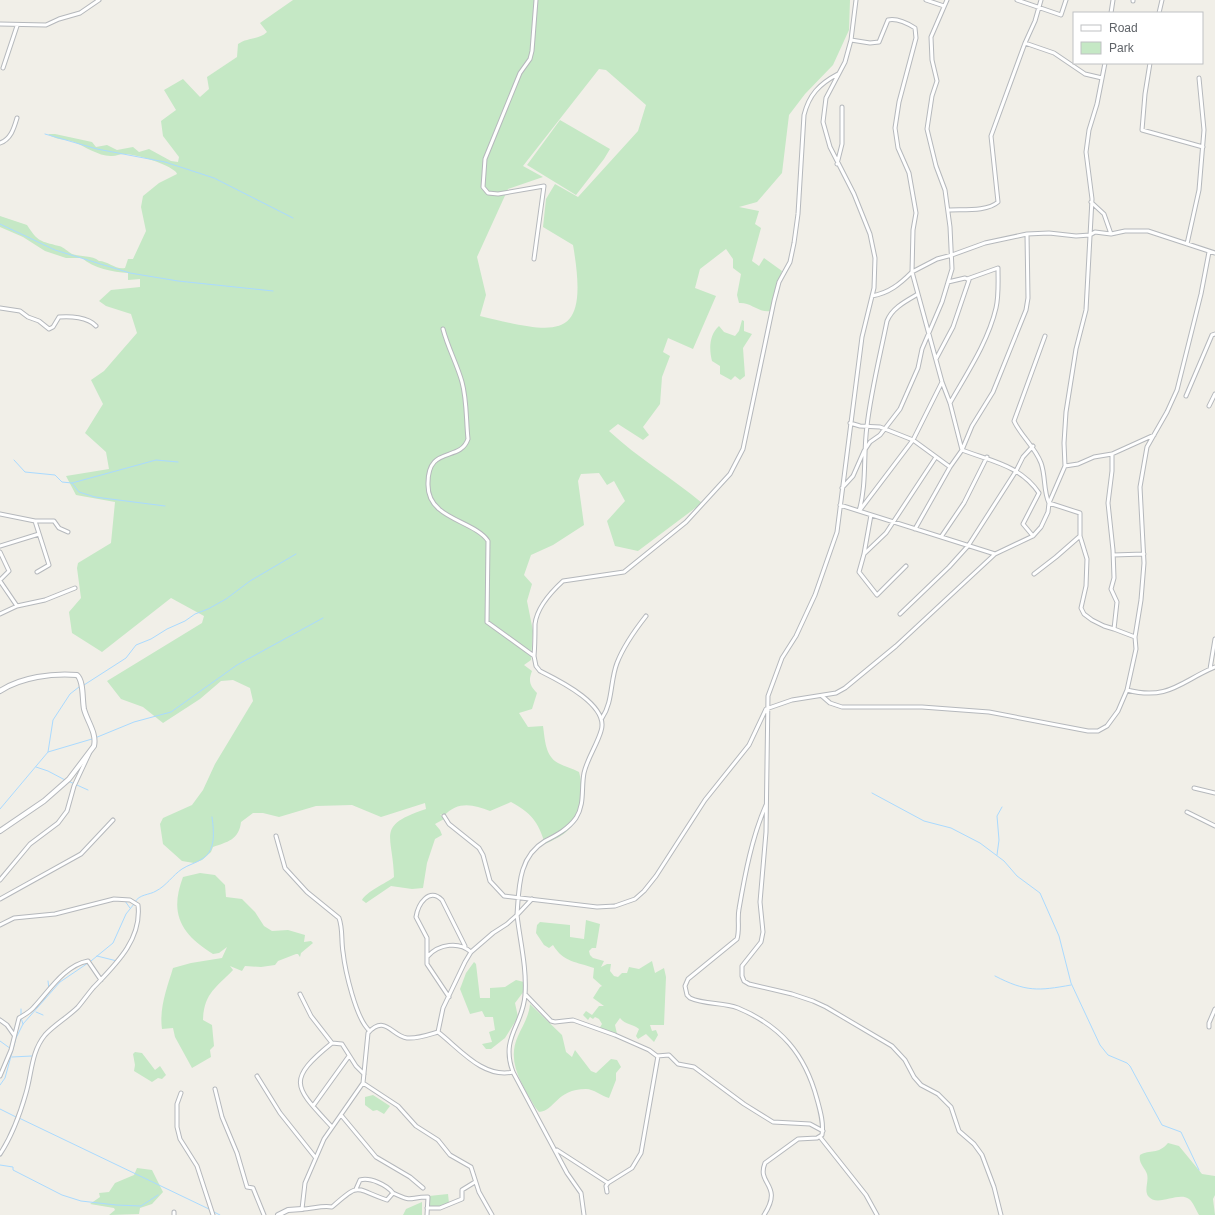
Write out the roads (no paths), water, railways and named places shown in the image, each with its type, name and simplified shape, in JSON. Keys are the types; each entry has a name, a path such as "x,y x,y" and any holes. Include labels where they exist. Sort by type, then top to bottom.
{"street":[{"path":"0,24 17,26 46,25 80,12 99,0"},
{"path":"534,259 544,186 498,194 488,193 483,186 485,159 520,73 530,59 536,0"},
{"path":"856,0 851,40 845,62 826,98 823,111 823,122 826,136 838,164 854,194 870,234 875,258 872,296 862,337 841,488 837,532 815,594 796,636 782,658 768,696 766,709 769,737 766,832 760,902 763,937 742,966 744,981 749,984 792,994 826,1007 892,1046 905,1060 914,1077 921,1085 938,1094 948,1102 959,1131 974,1144 982,1155 994,1187 1002,1215"},
{"path":"926,0 944,6"},
{"path":"841,488 853,476 864,451 870,442 880,435 900,409 915,376 922,349 929,334 952,269 952,255 945,190 936,166 927,129 932,96 937,81 932,60 931,37 947,0"},
{"path":"1017,0 1061,15 1066,0"},
{"path":"948,210 994,206 998,202 991,136 1039,8 1040,0"},
{"path":"1111,12 1113,0"},
{"path":"1160,12 1162,0"},
{"path":"851,40 870,43 879,42 888,20 893,19 906,23 915,28 916,38 899,102 895,128 898,148 908,173 916,213 912,236 912,272 962,450"},
{"path":"3,68 17,26"},
{"path":"1025,43 1054,53 1084,74 1102,78"},
{"path":"444,816 449,824 479,848 483,855 487,873 493,885 504,896 597,907 615,906 635,899 656,876 705,800 749,745 766,709 792,700 836,693 854,681 896,646 995,554 1033,536 1041,527 1048,512 1049,503 1065,466 1064,443 1066,412 1076,349 1086,310 1091,202 1086,152 1089,130 1097,104 1105,64"},
{"path":"1150,64 1145,94 1142,130 1203,147"},
{"path":"602,718 594,706 586,698 537,668 534,656 537,617 544,602 563,581 624,572 686,522 730,474 743,449 751,404 778,288 792,255 798,214 804,116 807,103 817,87 838,74"},
{"path":"1187,244 1199,190 1203,147 1204,130 1199,78"},
{"path":"838,164 842,144 842,107"},
{"path":"0,143 6,141 12,133 18,118"},
{"path":"1091,202 1104,214 1111,234"},
{"path":"872,296 880,295 900,285 912,272 937,259 985,243 1027,234 1049,233 1076,236 1090,235 1094,232 1111,234 1125,231 1148,232 1209,252 1215,252"},
{"path":"915,529 950,467 962,450 972,426 993,392 1026,310 1028,298 1027,234"},
{"path":"822,696 836,706 922,707 989,712 1092,732 1098,731 1107,726 1112,720 1128,690 1136,650 1134,637 1141,600 1144,554 1140,487 1148,446 1177,390 1201,294 1209,252"},
{"path":"948,282 967,279 998,268 999,291 996,309 974,361 950,403"},
{"path":"936,359 953,327 968,286 967,279"},
{"path":"859,512 863,497 864,451 867,425 889,315 918,294"},
{"path":"0,308 20,311 28,317 39,320 48,329 53,327 59,317 65,316 85,320 96,326"},
{"path":"444,329 465,396 468,439 466,444 460,449 437,459 431,464 428,490 434,504 441,510 484,536 488,545 487,622 534,656"},
{"path":"1186,396 1212,335 1215,334"},
{"path":"1045,336 1014,421 1033,446 1042,464 1044,494 1049,503 1080,513 1080,536 1087,559 1086,586 1081,608 1084,614 1104,626 1114,628 1134,637"},
{"path":"859,512 913,440 942,382"},
{"path":"1209,406 1215,394"},
{"path":"850,423 873,425 913,440 950,467"},
{"path":"1065,466 1078,464 1094,457 1112,454 1154,435"},
{"path":"900,614 949,567 968,546 1016,471 1023,457 1033,446"},
{"path":"962,450 987,457 1016,471 1035,488 1039,493 1023,524 1033,536"},
{"path":"1112,454 1112,470 1108,503 1114,578 1111,589 1117,602 1114,628"},
{"path":"864,554 886,533 936,457"},
{"path":"941,537 964,503 987,457"},
{"path":"840,505 995,554"},
{"path":"0,514 35,521 54,521 59,528 68,532"},
{"path":"871,515 859,572 877,595 906,566"},
{"path":"35,521 49,565 37,572"},
{"path":"0,546 39,534"},
{"path":"1034,574 1080,536"},
{"path":"0,552 9,571 0,581 17,606"},
{"path":"1113,555 1144,554"},
{"path":"0,614 17,606 45,600 75,588"},
{"path":"584,1215 581,1192 567,1173 513,1072 509,1056 509,1045 512,1033 524,1006 525,994 525,974 517,915 520,877 524,866 534,850 543,842 563,832 578,816 583,800 584,771 602,729 602,718 608,708 617,663 630,636 646,616"},
{"path":"1210,669 1215,639"},
{"path":"1128,690 1140,694 1154,694 1182,685 1215,667"},
{"path":"0,691 21,682 44,676 65,674 77,675 81,680 85,709 95,738 94,746 69,779 44,801 0,831"},
{"path":"0,880 30,844 58,823 69,808 74,786 87,761 89,752"},
{"path":"1194,788 1215,794"},
{"path":"767,803 745,877 739,911 737,939 688,979 686,990 687,995 695,1000 736,1007 754,1015 781,1034 806,1066 822,1115 823,1131 820,1137"},
{"path":"1187,812 1215,826"},
{"path":"0,899 81,854 113,820"},
{"path":"276,836 285,868 307,892 339,918 341,924 342,951 352,993 366,1027 370,1031"},
{"path":"449,997 427,964 427,938 416,917 420,903 426,897 431,895 438,896 442,900 465,946 471,952"},
{"path":"0,925 14,918 55,914 114,899 123,898 135,902 138,909 137,922 132,940 121,959 78,1007 47,1033 40,1042 31,1066 25,1098 10,1136 0,1154"},
{"path":"438,1032 441,1014 456,979 471,952 517,915 532,899"},
{"path":"428,956 440,948 456,944 465,946"},
{"path":"0,1076 7,1062 19,1018 33,1008 53,985 72,969 88,961 101,980"},
{"path":"300,994 311,1016 332,1043"},
{"path":"525,994 550,1021 555,1022 572,1020 615,1035 658,1056 669,1055 678,1064 694,1067 744,1104 773,1122 810,1124 823,1131"},
{"path":"1209,1027 1209,1023 1215,1009"},
{"path":"0,1020 8,1025 14,1036"},
{"path":"302,1209 305,1183 315,1157 324,1139 363,1083 367,1037 370,1031 376,1027 386,1026 406,1038 438,1032 476,1063 504,1073 513,1072"},
{"path":"332,1127 303,1094 300,1083 300,1075 305,1066 332,1043 342,1044 349,1056 364,1074"},
{"path":"313,1106 349,1056"},
{"path":"607,1192 606,1186 608,1183 632,1168 641,1154 658,1056"},
{"path":"257,1076 280,1114 315,1157"},
{"path":"363,1083 398,1106 416,1126 438,1140 450,1155 471,1167 475,1182 483,1201 492,1215"},
{"path":"215,1089 222,1117 237,1153 244,1180 247,1187 254,1188 264,1215"},
{"path":"181,1093 177,1104 177,1127 180,1139 189,1150 197,1166 214,1215"},
{"path":"341,1115 376,1157 410,1177 423,1188"},
{"path":"764,1215 772,1201 772,1195 763,1173 765,1163 801,1138 820,1137"},
{"path":"820,1137 866,1195 877,1215"},
{"path":"555,1149 608,1183"},
{"path":"278,1215 288,1210 313,1209 321,1206 332,1207 356,1189 360,1180 366,1179 388,1187 393,1193 405,1199 412,1200 428,1197 428,1215"},
{"path":"427,1208 440,1208 462,1199 462,1190 475,1182"},
{"path":"356,1189 360,1188 387,1200 393,1193"}],"waterway":[{"path":"45,134 97,149 165,162 214,178 293,218"},
{"path":"0,224 55,250 130,273 178,281 273,291"},
{"path":"14,460 25,472 55,475 62,482 72,483 79,492 95,497 165,506"},
{"path":"72,483 156,460 178,462"},
{"path":"84,685 126,658 136,645 151,639 195,614 226,599 250,581 296,554"},
{"path":"95,738 134,722 171,712 237,665 323,618"},
{"path":"0,809 48,752 53,720 70,694 79,687"},
{"path":"48,752 92,739"},
{"path":"36,767 48,771 65,780"},
{"path":"68,781 88,790"},
{"path":"872,793 924,821 951,828 980,843 1004,861 1017,876 1040,893 1059,936 1071,983 1100,1045 1108,1055 1127,1063 1130,1066 1162,1125 1181,1132 1199,1170"},
{"path":"997,855 999,840 997,816 1002,807"},
{"path":"135,902 139,897 160,889 182,869 207,856 213,841 212,817"},
{"path":"125,901 130,908"},
{"path":"91,961 113,943 126,914 134,904"},
{"path":"97,956 117,961"},
{"path":"0,1085 5,1078 16,1038 23,1024 60,982 88,963"},
{"path":"995,976 1015,985 1032,989 1071,985"},
{"path":"48,981 49,989"},
{"path":"21,1009 21,1015"},
{"path":"36,1012 43,1015"},
{"path":"21,1018 23,1024"},
{"path":"0,1041 11,1049"},
{"path":"12,1057 32,1056"},
{"path":"0,1109 16,1117"},
{"path":"19,1118 211,1210"},
{"path":"0,1165 13,1167 13,1170 62,1195 81,1201 141,1206 158,1195"},
{"path":"214,1212 220,1215"}]}
